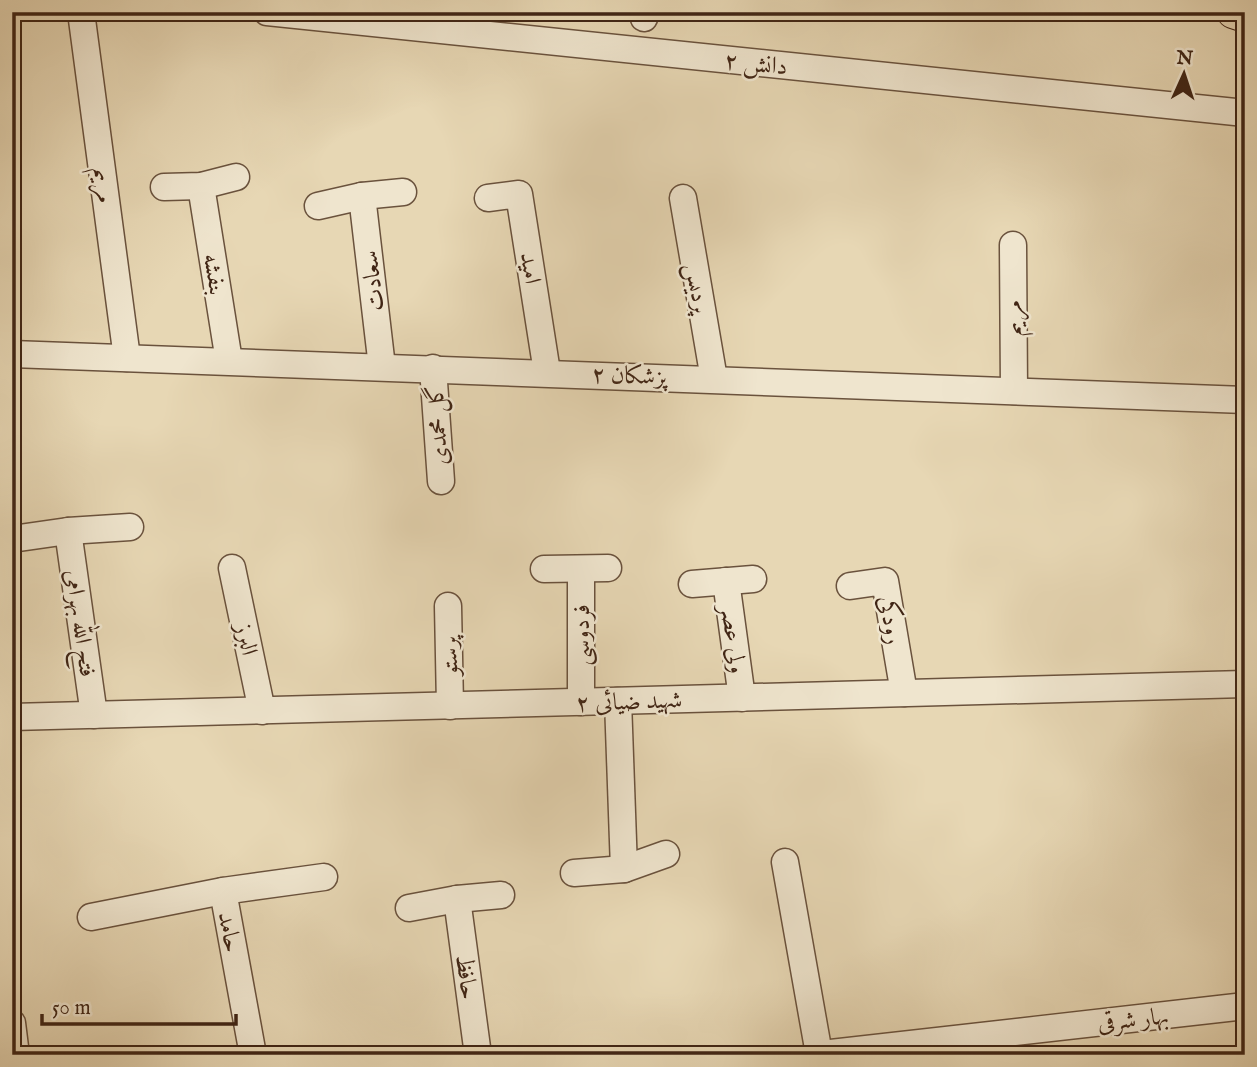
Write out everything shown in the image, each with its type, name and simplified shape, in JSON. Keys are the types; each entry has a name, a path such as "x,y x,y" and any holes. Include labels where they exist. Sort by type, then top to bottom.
{"main road":[{"path":"1233,12 1245,16"}],"street":[{"name":"مریم","path":"80,12 127,358"},
{"name":"دانش ۲","path":"267,12 1245,113"},
{"path":"164,187 201,187 236,177"},
{"name":"بنفشه","path":"201,187 229,361"},
{"path":"318,206 362,196 404,192"},
{"name":"امید","path":"488,198 519,194 547,372"},
{"name":"سعادت","path":"362,196 382,367"},
{"name":"پردیس","path":"683,198 714,379"},
{"name":"مریم","path":"1013,245 1014,391"},
{"name":"پزشکان ۲","path":"12,354 1245,400"},
{"name":"گل محمدی","path":"433,368 441,481"},
{"path":"12,540 68,531 130,527"},
{"name":"فتح الله بهرامی","path":"68,531 94,715"},
{"name":"البرز","path":"232,568 262,711"},
{"path":"544,569 608,568"},
{"name":"فردوسی","path":"581,569 581,702"},
{"path":"692,584 753,579"},
{"name":"ولی عصر","path":"726,581 742,698"},
{"name":"رودکی","path":"850,586 884,581 904,693"},
{"name":"پرستو","path":"449,606 450,706"},
{"name":"شهید ضیائی ۲","path":"12,718 1245,684"},
{"path":"618,701 624,869"},
{"path":"573,873 624,869 666,854"},
{"path":"785,862 819,1054"},
{"name":"حامد","path":"91,917 223,891 324,877"},
{"name":"حامد","path":"223,891 253,1055"},
{"path":"409,908 457,899 501,895"},
{"name":"حافظ","path":"457,899 478,1055"},
{"name":"بهار شرقی","path":"813,1055 872,1051 1245,1006"},
{"path":"12,1023 16,1055"}]}
